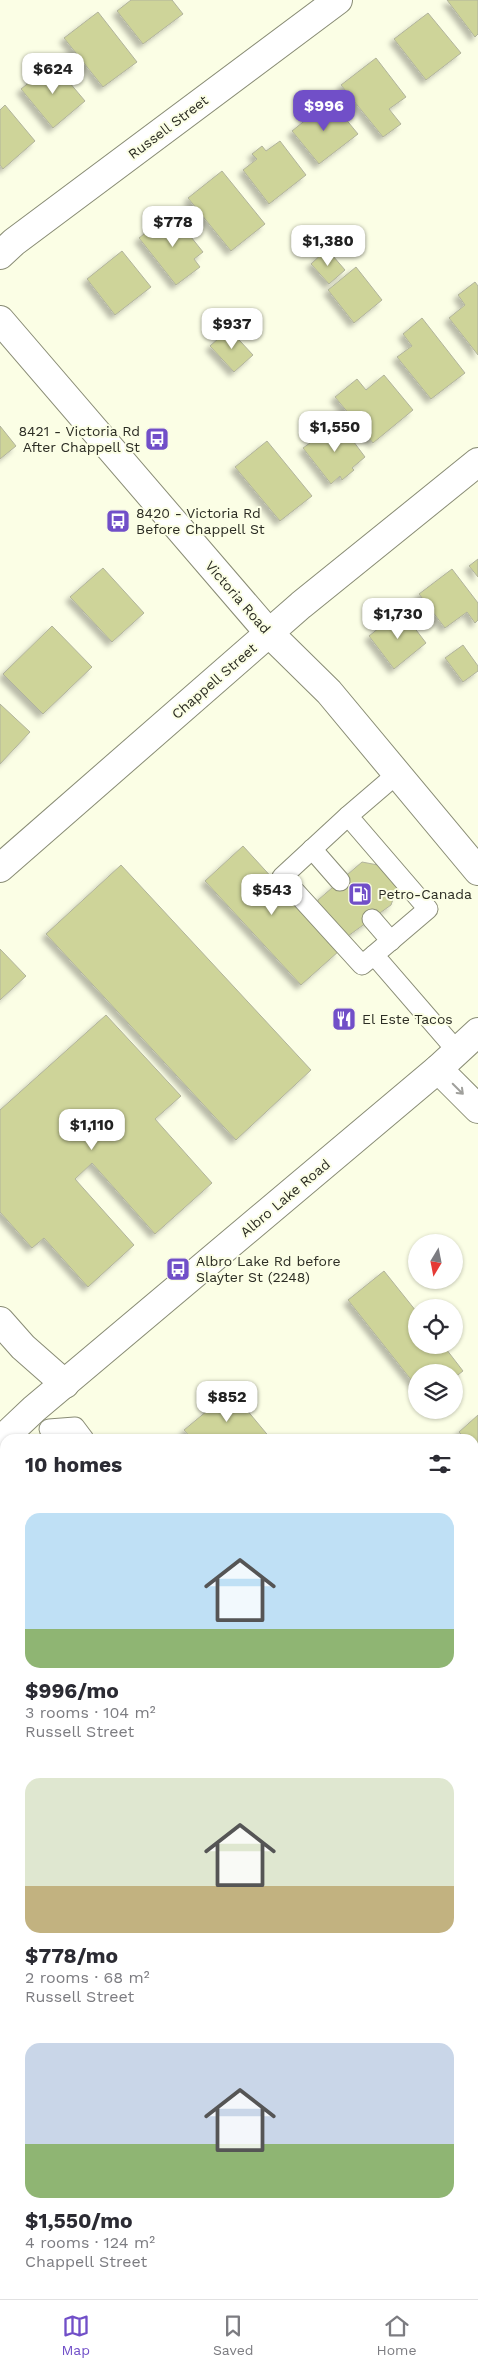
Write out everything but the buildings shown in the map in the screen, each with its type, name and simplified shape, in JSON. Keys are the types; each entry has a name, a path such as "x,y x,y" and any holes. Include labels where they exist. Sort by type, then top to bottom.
{"street":[{"name":"Russell Street","path":"0,255 14,242 338,0"},
{"name":"Victoria Road","path":"0,320 269,633 329,692 478,871"},
{"name":"Chappell Street","path":"0,868 269,633 478,462"},
{"name":"Albro Lake Road","path":"19,1434 43,1425 65,1384 448,1060 478,1032"},
{"path":"448,1060 478,1109"},
{"path":"0,1320 23,1347 65,1384"}],"lane":[{"path":"348,816 428,909 362,966 282,877 348,816 397,774"},
{"path":"312,849 340,881"},
{"path":"372,918 391,940"},
{"path":"374,955 448,1060"},
{"path":"43,1425 75,1427 80,1434"}],"place":[{"name":"8421 - Victoria Rd After Chappell St","path":"157,439"},
{"name":"8420 - Victoria Rd Before Chappell St","path":"118,521"},
{"name":"Petro-Canada","path":"360,894"},
{"name":"El Este Tacos","path":"344,1019"},
{"name":"Albro Lake Rd before Slayter St (2248)","path":"178,1269"}]}
